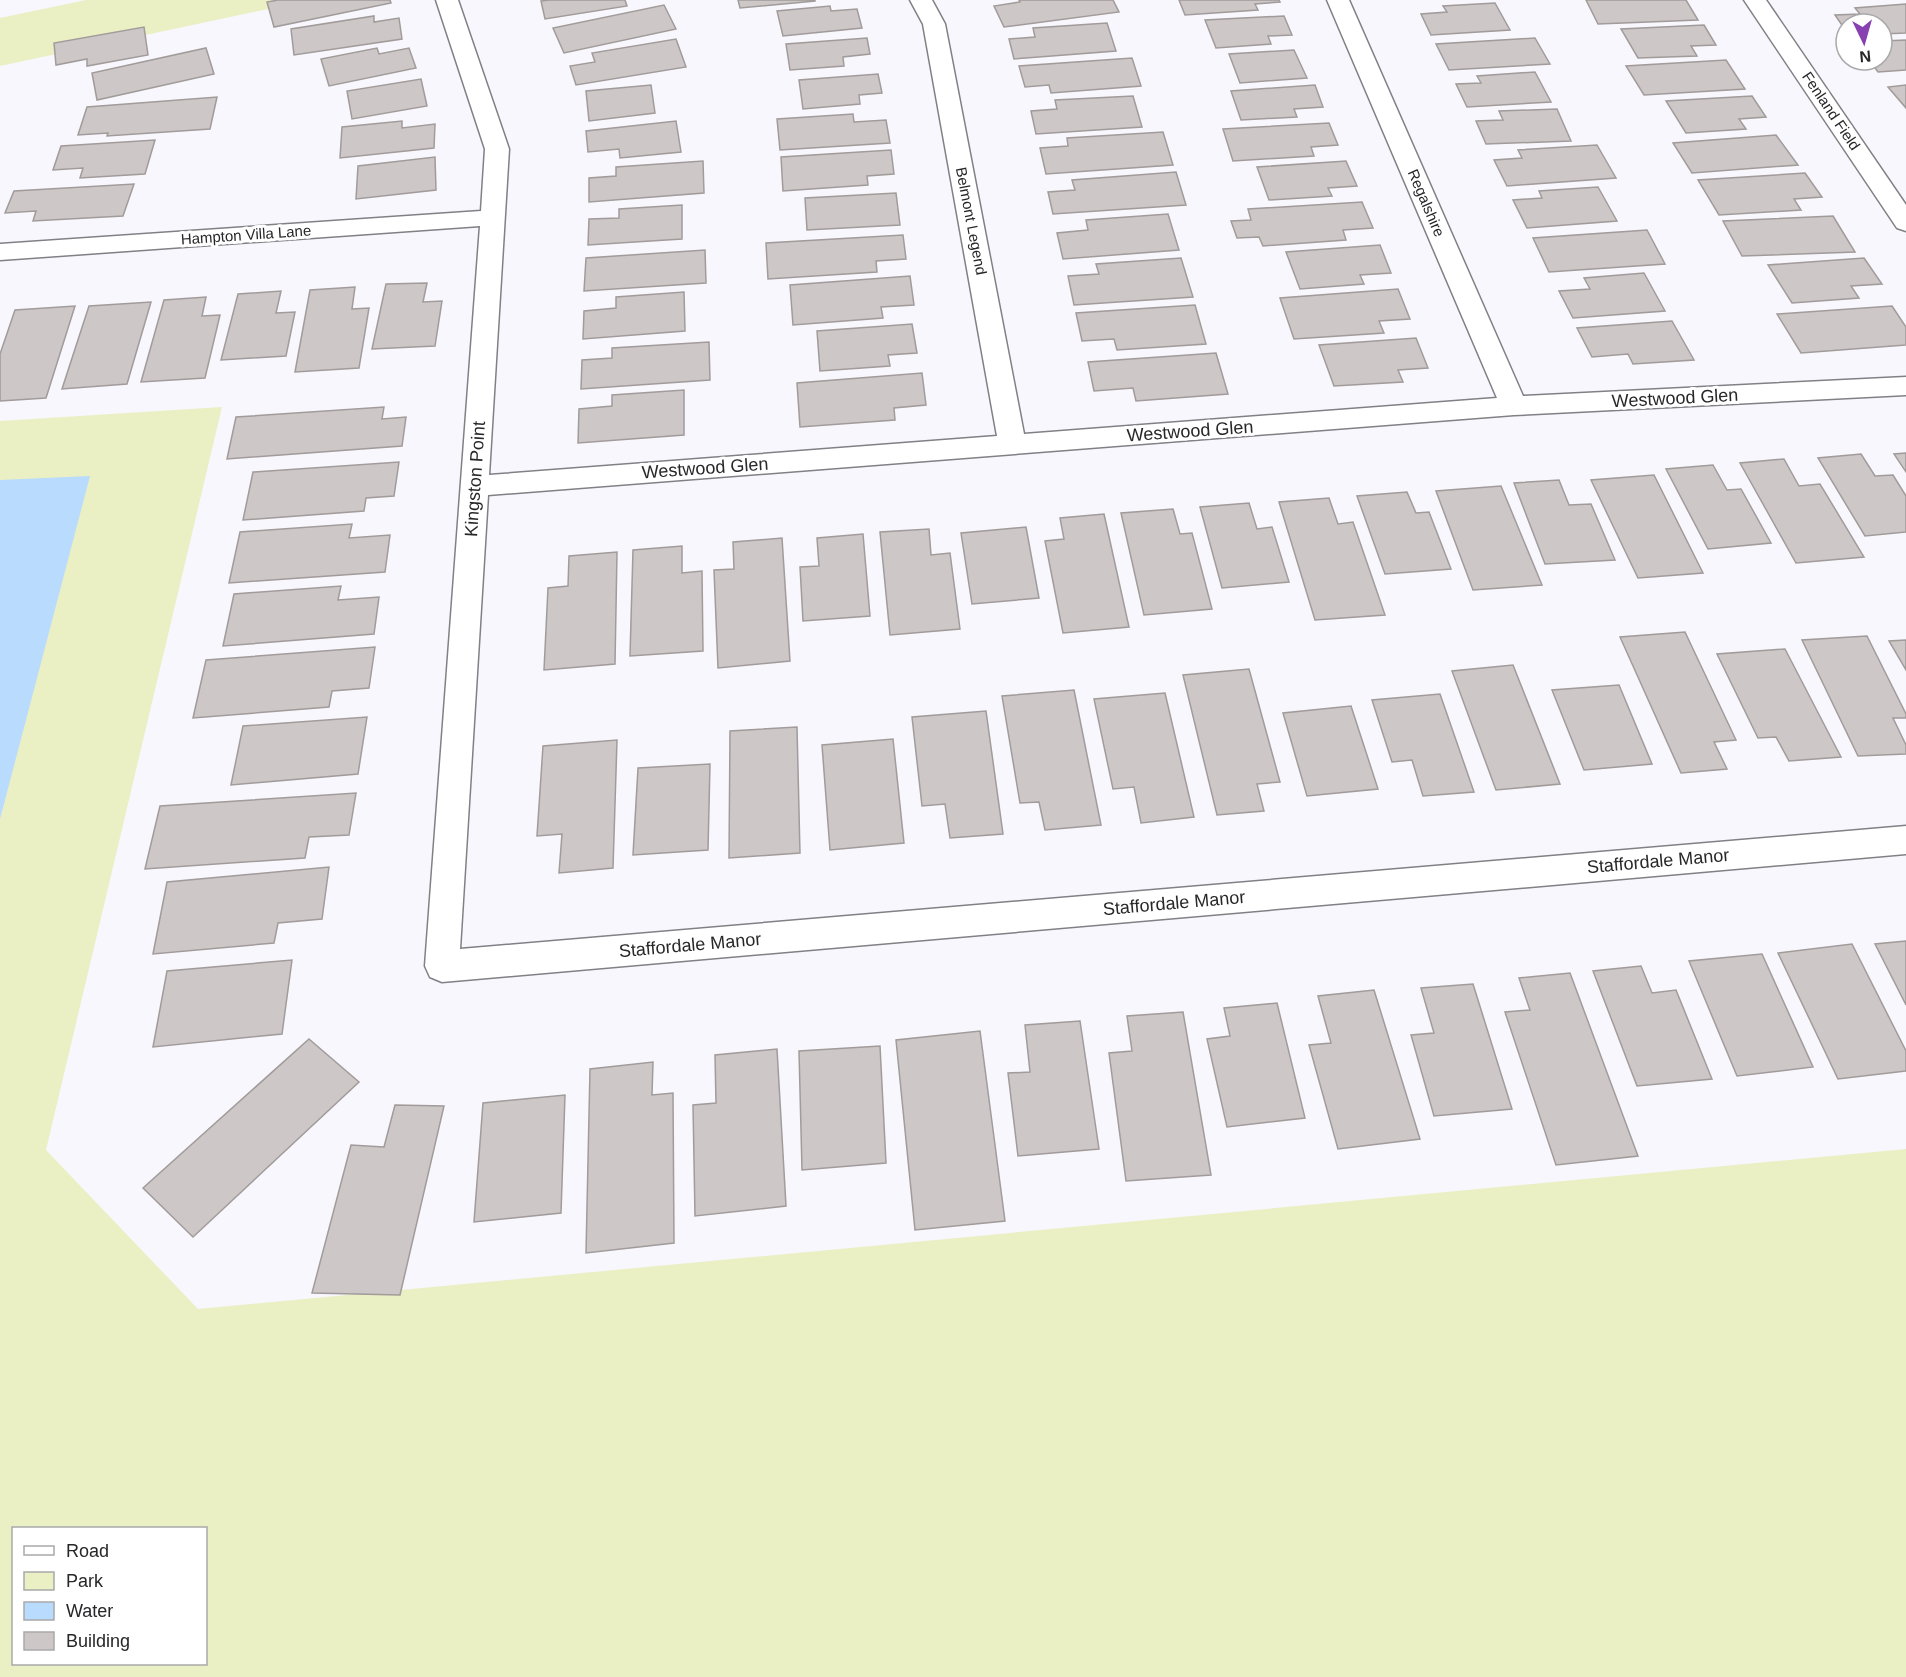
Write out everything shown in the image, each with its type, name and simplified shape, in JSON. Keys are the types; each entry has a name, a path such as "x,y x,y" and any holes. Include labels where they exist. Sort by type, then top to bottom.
{"street":[{"name":"Kingston Point","path":"442,966 497,149 447,0"},
{"name":"Belmont Legend","path":"921,0 934,24 1012,445"},
{"name":"Regalshire","path":"1338,0 1514,406"},
{"name":"Fenland Field","path":"1755,0 1906,223"},
{"name":"Hampton Villa Lane","path":"0,252 492,218"},
{"name":"Westwood Glen","path":"474,486 1514,406 1906,386"},
{"name":"Staffordale Manor","path":"442,966 1906,840"}],"green space":[{"path":"86,0 310,0 0,66 0,18"},
{"path":"222,407 46,1150 198,1309 1906,1149 1906,1677 0,1677 0,421"}],"water":[{"path":"90,476 0,819 0,480"}],"building":[{"path":"278,0 390,0 391,3 274,27 267,2"},
{"path":"625,0 627,6 545,19 541,1"},
{"path":"738,0 815,0 815,1 740,8"},
{"path":"1019,0 1113,0 1119,12 1004,27 994,6 1020,2"},
{"path":"1179,0 1279,0 1280,2 1255,4 1258,10 1185,15"},
{"path":"1586,0 1686,0 1698,20 1598,24"},
{"path":"1495,3 1510,30 1431,35 1421,14 1447,12 1443,6"},
{"path":"1906,4 1906,33 1894,34 1894,12 1858,12 1855,8"},
{"path":"664,5 676,29 564,53 553,28"},
{"path":"830,6 831,11 857,9 862,28 783,36 777,11"},
{"path":"374,16 374,22 399,18 402,39 294,55 291,29"},
{"path":"1284,16 1292,35 1268,36 1271,44 1216,48 1205,20"},
{"path":"1107,23 1116,51 1014,59 1009,39 1035,37 1033,28"},
{"path":"1704,25 1716,45 1691,46 1697,56 1638,58 1621,29"},
{"path":"144,27 148,55 87,66 87,59 56,65 54,43"},
{"path":"867,38 870,54 843,57 844,66 790,70 786,44"},
{"path":"1535,38 1550,64 1449,70 1436,44"},
{"path":"676,39 686,67 576,85 570,66 595,62 592,53"},
{"path":"1906,40 1906,70 1894,71 1894,41"},
{"path":"206,48 214,74 97,100 92,73"},
{"path":"377,48 379,54 409,48 416,68 329,86 321,59"},
{"path":"1294,50 1307,78 1240,83 1229,54"},
{"path":"1132,58 1141,86 1051,93 1049,85 1025,87 1019,66"},
{"path":"1726,60 1745,89 1644,95 1626,66"},
{"path":"1535,72 1551,102 1467,107 1456,84 1481,83 1477,76"},
{"path":"878,74 882,93 859,95 860,104 803,109 799,80"},
{"path":"421,79 427,106 352,119 347,91"},
{"path":"651,85 655,113 589,121 586,91"},
{"path":"1315,85 1323,107 1294,109 1297,117 1241,120 1231,91"},
{"path":"1906,85 1906,108 1888,87"},
{"path":"1133,96 1142,127 1036,134 1031,111 1057,109 1055,100"},
{"path":"1752,96 1766,117 1739,119 1746,129 1686,133 1666,101"},
{"path":"217,97 210,129 107,136 108,133 78,135 87,107"},
{"path":"1557,109 1571,141 1486,144 1476,121 1503,120 1499,111"},
{"path":"853,114 854,122 886,120 890,143 780,150 777,119"},
{"path":"402,121 402,128 435,124 434,148 340,158 342,127"},
{"path":"676,121 681,152 620,158 619,149 588,152 586,131"},
{"path":"1329,123 1338,145 1311,147 1314,156 1233,161 1223,129"},
{"path":"1163,132 1173,165 1046,174 1040,148 1068,146 1067,138"},
{"path":"1776,135 1798,165 1692,173 1673,143"},
{"path":"155,140 145,174 80,178 83,168 53,170 61,146"},
{"path":"1597,145 1616,178 1507,186 1494,160 1522,158 1518,150"},
{"path":"891,150 894,174 867,176 868,185 783,191 781,157"},
{"path":"435,157 436,190 356,199 358,166"},
{"path":"703,161 704,193 589,202 589,178 616,176 616,167"},
{"path":"1346,161 1357,186 1328,188 1332,196 1269,200 1257,167"},
{"path":"1176,172 1186,205 1053,214 1048,192 1075,190 1072,180"},
{"path":"1805,173 1822,197 1794,199 1801,210 1719,215 1698,180"},
{"path":"134,184 123,216 33,221 36,211 5,213 14,191"},
{"path":"1598,187 1617,221 1527,228 1513,200 1542,198 1539,191"},
{"path":"896,193 900,225 807,230 805,198"},
{"path":"1362,202 1373,228 1343,230 1346,240 1263,246 1259,237 1237,238 1231,221 1251,220 1248,209"},
{"path":"682,205 682,239 588,245 589,219 619,218 619,209"},
{"path":"1168,214 1179,250 1063,259 1057,233 1088,230 1086,220"},
{"path":"1833,216 1855,252 1742,256 1723,221"},
{"path":"1647,230 1665,264 1549,272 1533,238"},
{"path":"903,235 906,259 876,261 877,272 768,279 766,243"},
{"path":"1380,245 1391,273 1360,275 1364,284 1300,289 1286,252"},
{"path":"705,250 706,283 584,291 586,258"},
{"path":"1181,258 1193,297 1074,305 1068,276 1099,274 1096,264"},
{"path":"1864,258 1882,284 1851,286 1859,298 1792,303 1768,265"},
{"path":"1644,273 1665,311 1573,318 1559,291 1590,289 1584,278"},
{"path":"910,276 914,305 881,307 883,318 793,325 790,285"},
{"path":"427,283 423,302 442,301 435,346 372,349 386,284"},
{"path":"355,287 352,309 369,308 359,368 295,372 310,290"},
{"path":"1398,289 1410,319 1379,321 1384,333 1294,339 1280,298"},
{"path":"281,291 276,313 295,312 286,356 221,360 238,294"},
{"path":"684,292 685,331 583,339 584,311 616,308 616,297"},
{"path":"206,297 202,316 220,315 205,378 141,382 164,300"},
{"path":"151,302 127,384 62,389 89,306"},
{"path":"1195,305 1206,344 1117,350 1114,339 1082,341 1076,313"},
{"path":"75,306 46,398 0,401 0,354 15,310"},
{"path":"1892,306 1906,327 1906,345 1801,353 1777,314"},
{"path":"1672,321 1694,360 1633,364 1628,354 1592,357 1577,328"},
{"path":"912,324 917,353 888,355 890,366 820,371 817,331"},
{"path":"1416,338 1428,368 1398,370 1403,382 1334,386 1319,345"},
{"path":"709,342 710,380 581,389 582,360 612,358 612,348"},
{"path":"1216,353 1228,394 1136,401 1133,388 1094,391 1088,362"},
{"path":"922,373 926,405 894,408 895,420 800,427 797,383"},
{"path":"684,390 684,435 578,443 579,409 612,406 612,395"},
{"path":"384,407 382,419 406,417 402,446 227,459 236,417"},
{"path":"1906,453 1906,472 1894,454"},
{"path":"1861,454 1875,476 1893,475 1906,496 1906,532 1865,536 1818,458"},
{"path":"1784,459 1799,486 1820,484 1864,557 1796,563 1740,463"},
{"path":"399,462 394,496 366,498 364,511 243,520 253,472"},
{"path":"1713,465 1727,490 1741,489 1771,543 1708,549 1666,469"},
{"path":"1654,475 1703,573 1638,578 1591,480"},
{"path":"1559,480 1569,505 1591,504 1615,560 1545,564 1514,483"},
{"path":"1501,486 1542,585 1473,590 1436,491"},
{"path":"1407,492 1416,513 1429,512 1451,569 1385,574 1357,496"},
{"path":"1329,498 1338,524 1353,522 1385,615 1315,620 1279,502"},
{"path":"1249,503 1257,529 1272,527 1289,582 1222,588 1200,507"},
{"path":"1173,509 1180,534 1192,533 1212,609 1144,615 1121,513"},
{"path":"1104,514 1129,627 1063,633 1045,541 1064,539 1060,518"},
{"path":"352,524 349,538 390,535 385,572 229,583 240,532"},
{"path":"1026,527 1039,598 972,604 961,533"},
{"path":"929,529 931,555 950,553 960,629 890,635 880,532"},
{"path":"863,534 870,616 803,621 800,567 819,566 817,538"},
{"path":"782,538 790,661 718,668 714,570 734,569 733,542"},
{"path":"682,546 682,573 702,571 703,651 630,656 633,550"},
{"path":"617,552 615,664 544,670 548,588 568,586 569,556"},
{"path":"341,586 338,600 379,597 374,634 223,646 234,594"},
{"path":"1685,632 1736,740 1714,742 1727,769 1681,773 1620,637"},
{"path":"1867,636 1906,714 1906,718 1893,718 1906,745 1906,754 1858,756 1802,640"},
{"path":"1906,640 1906,670 1889,641"},
{"path":"375,647 369,688 332,691 329,707 193,718 206,660"},
{"path":"1785,649 1841,757 1789,761 1776,737 1758,738 1717,654"},
{"path":"1513,665 1560,784 1496,790 1452,671"},
{"path":"1249,669 1280,782 1257,784 1264,811 1217,815 1183,675"},
{"path":"1619,685 1652,764 1584,770 1552,690"},
{"path":"1074,690 1101,825 1045,830 1039,802 1020,803 1002,696"},
{"path":"1165,693 1194,817 1141,823 1134,787 1113,789 1094,699"},
{"path":"1440,694 1474,792 1423,796 1412,760 1392,762 1372,700"},
{"path":"1351,706 1378,789 1307,796 1283,713"},
{"path":"986,711 1003,834 950,838 945,804 922,806 912,717"},
{"path":"367,717 358,774 231,785 243,726"},
{"path":"797,727 800,853 729,858 730,731"},
{"path":"893,739 904,843 830,850 822,745"},
{"path":"617,740 613,868 559,873 562,834 537,836 543,746"},
{"path":"710,764 708,850 633,855 638,768"},
{"path":"356,793 349,835 309,837 305,858 145,869 160,806"},
{"path":"329,867 322,919 278,923 274,943 153,954 167,882"},
{"path":"1906,941 1906,1005 1875,944"},
{"path":"1852,944 1906,1051 1906,1071 1838,1079 1778,953"},
{"path":"1762,954 1813,1067 1737,1076 1689,961"},
{"path":"292,960 282,1034 153,1047 167,971"},
{"path":"1641,966 1652,993 1676,990 1712,1079 1637,1086 1593,971"},
{"path":"1570,973 1638,1156 1556,1165 1505,1012 1530,1010 1519,978"},
{"path":"1473,984 1512,1109 1434,1116 1411,1035 1434,1033 1421,988"},
{"path":"1374,990 1420,1139 1338,1149 1309,1045 1331,1043 1318,996"},
{"path":"1277,1003 1305,1118 1227,1127 1207,1039 1230,1036 1224,1008"},
{"path":"1183,1012 1211,1175 1126,1181 1109,1053 1132,1051 1127,1016"},
{"path":"1080,1021 1099,1149 1018,1156 1008,1073 1030,1072 1025,1025"},
{"path":"980,1031 1005,1221 915,1230 896,1040"},
{"path":"309,1039 359,1082 193,1237 143,1188"},
{"path":"880,1046 886,1163 802,1170 799,1051"},
{"path":"777,1049 786,1206 695,1216 693,1105 716,1103 715,1055"},
{"path":"653,1062 652,1095 673,1093 674,1243 586,1253 590,1069"},
{"path":"565,1095 561,1213 474,1222 483,1103"},
{"path":"395,1105 444,1106 400,1295 312,1293 351,1145 384,1147"}]}
